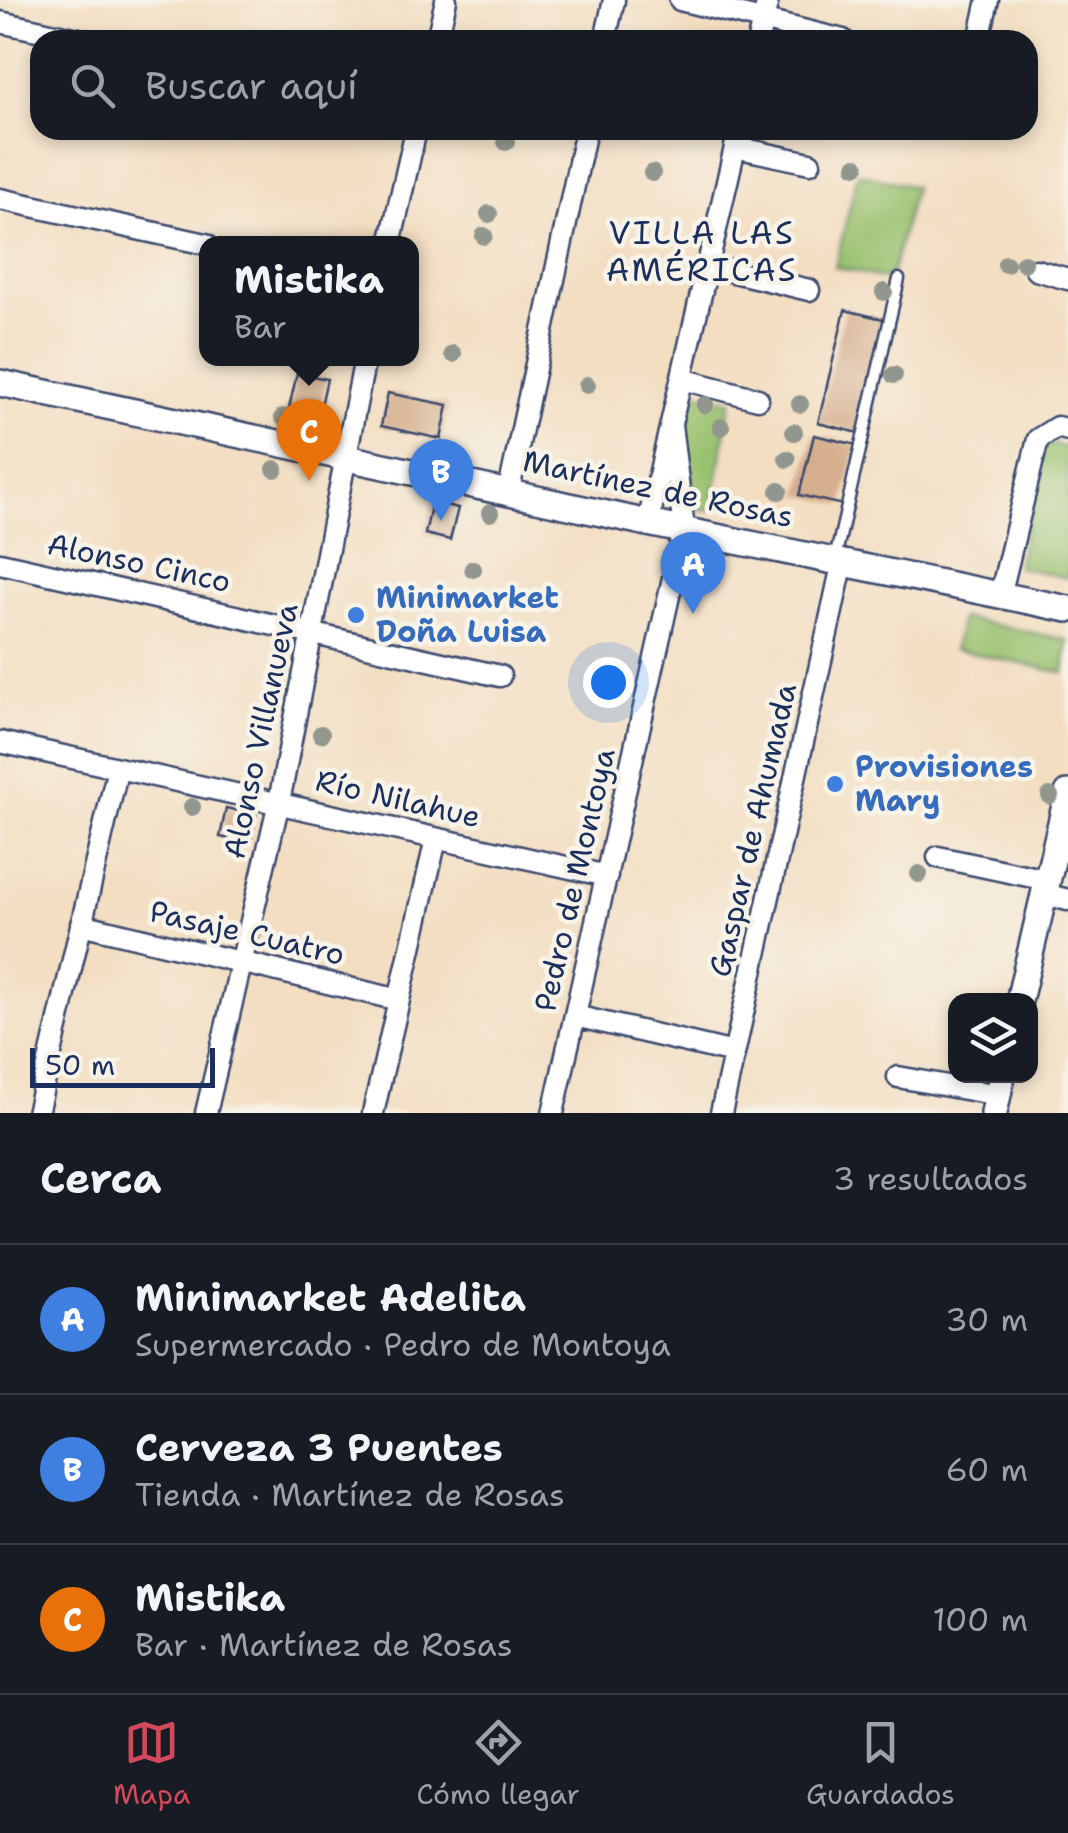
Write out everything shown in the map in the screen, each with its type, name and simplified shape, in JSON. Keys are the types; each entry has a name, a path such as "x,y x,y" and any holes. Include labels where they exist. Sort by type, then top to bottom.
{"street":[{"path":"439,30 446,0"},
{"path":"607,30 614,0"},
{"path":"680,0 765,9 818,30"},
{"path":"980,30 988,0"},
{"path":"0,22 37,30"},
{"path":"392,236 414,140"},
{"path":"509,490 584,140"},
{"name":"Pedro de Montoya","path":"648,522 737,140"},
{"path":"743,140 810,162"},
{"path":"0,199 199,242"},
{"path":"709,266 810,290"},
{"path":"1036,270 1068,278"},
{"name":"Alonso Villanueva","path":"206,1113 279,802 363,366"},
{"path":"682,379 758,399"},
{"name":"Martínez de Rosas","path":"0,383 1068,608"},
{"name":"Pedro de Montoya","path":"553,1113 684,529 671,424"},
{"path":"1000,596 1038,439 1057,428 1068,430"},
{"name":"Gaspar de Ahumada","path":"721,1113 839,560"},
{"name":"Alonso Cinco","path":"0,564 500,676"},
{"name":"Río Nilahue","path":"0,742 607,876"},
{"path":"36,1113 118,768"},
{"path":"1022,993 1053,891 1068,793"},
{"path":"372,1113 436,839"},
{"path":"938,857 1053,891"},
{"name":"Pasaje Cuatro","path":"80,924 399,1000"},
{"path":"575,1016 734,1053"},
{"path":"898,1077 998,1094"}],"lane":[{"path":"839,560 899,279"}],"green space":[{"path":"858,173 914,187 890,280 835,267"},
{"path":"688,391 731,400 712,510 695,509 680,419"},
{"path":"1045,443 1068,448 1068,578 1017,567"},
{"path":"961,618 1068,640 1064,673 954,649"}],"building":[{"path":"845,310 887,320 859,433 818,423"},
{"path":"297,373 327,379 318,419 288,413"},
{"path":"388,393 448,405 441,439 381,426"},
{"path":"814,435 857,445 843,505 799,495"},
{"path":"432,502 458,508 450,540 425,534"},
{"path":"226,808 256,815 250,843 220,837"}],"place":[{"name":"Mistika","path":"309,481"},
{"name":"Cerveza 3 Puentes","path":"441,521"},
{"name":"Minimarket Adelita","path":"693,614"},
{"name":"Minimarket Doña Luisa","path":"356,615"},
{"name":"Provisiones Mary","path":"835,784"}],"district":[{"name":"VILLA LAS AMÉRICAS","path":"702,252"}]}
